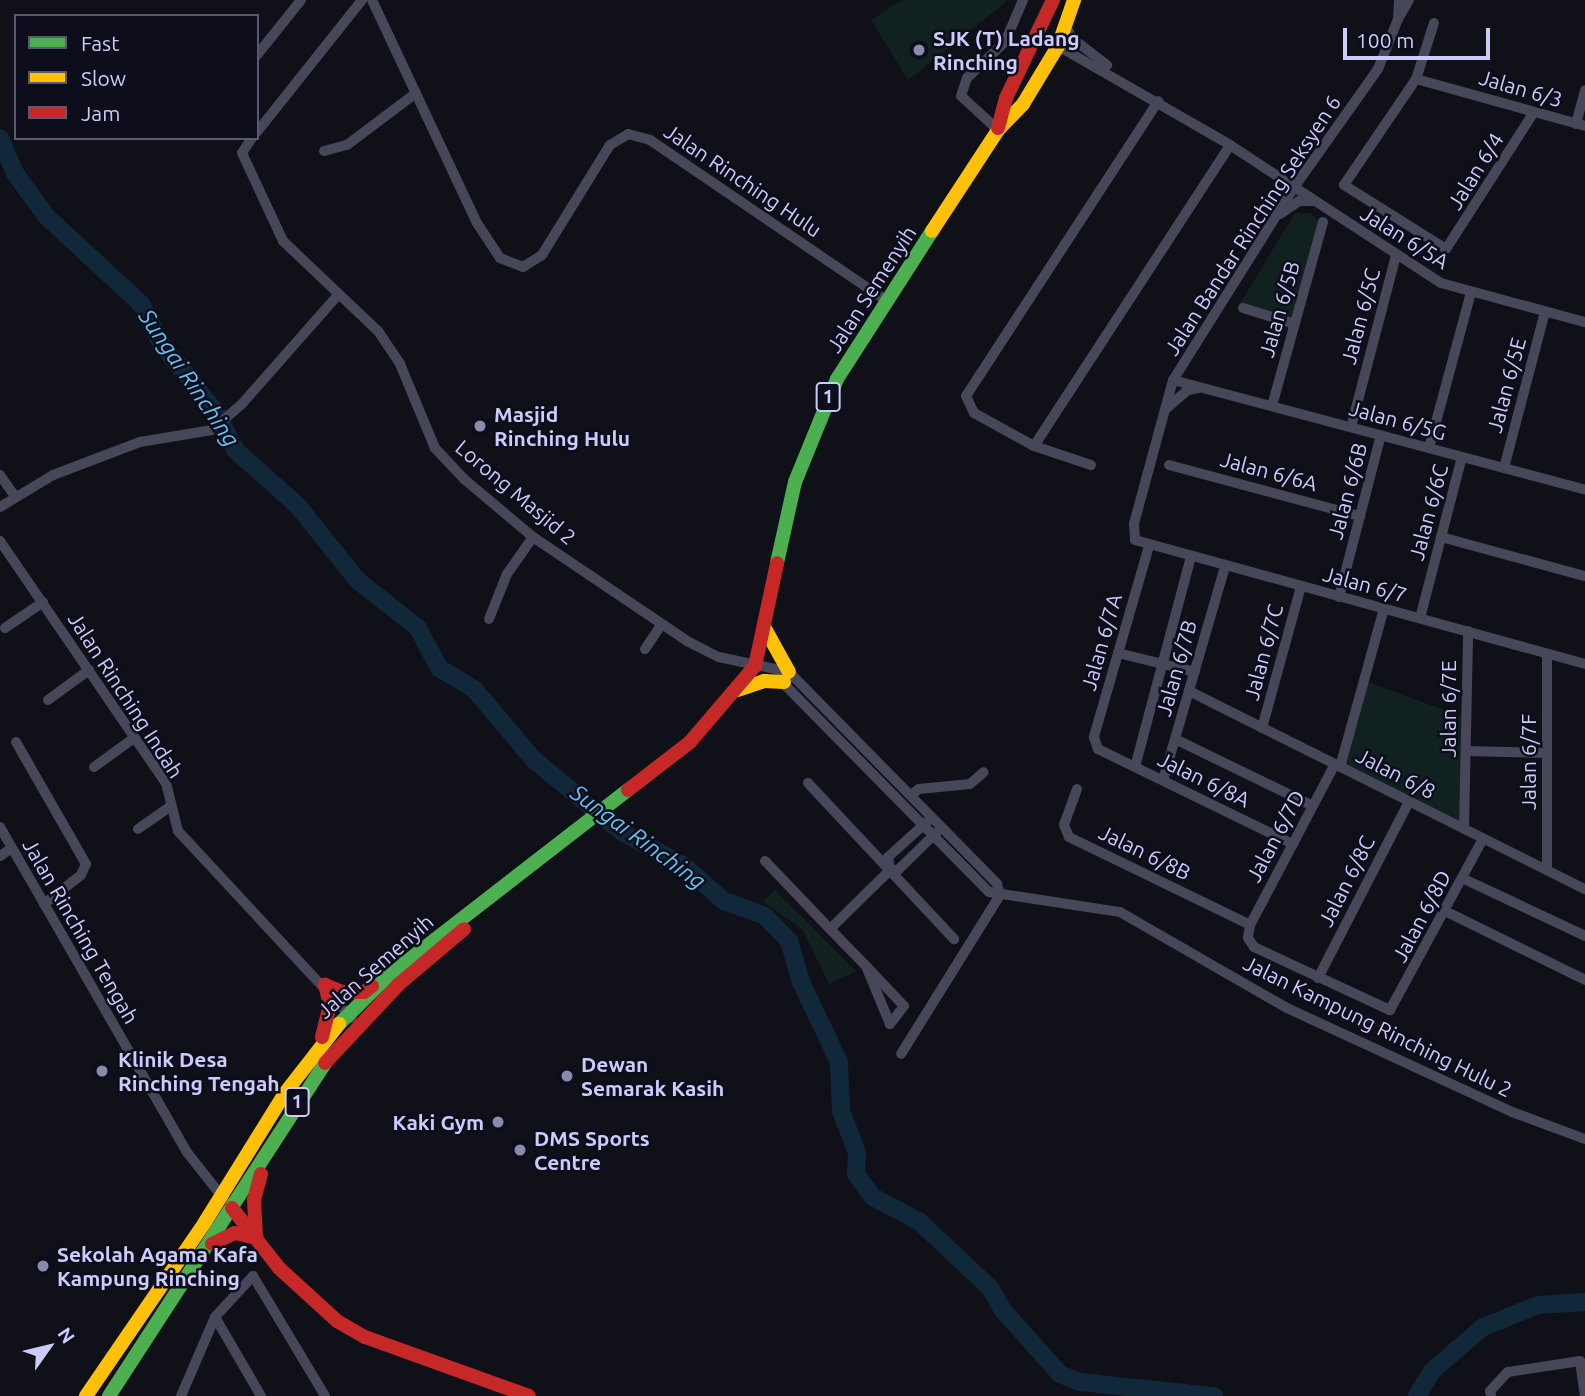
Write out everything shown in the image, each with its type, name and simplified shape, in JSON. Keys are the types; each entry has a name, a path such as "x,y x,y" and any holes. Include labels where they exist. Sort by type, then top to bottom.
{"main road":[{"name":"Jalan Semenyih","path":"998,130 1006,98 1054,0"},
{"name":"Jalan Semenyih","path":"109,1396 208,1247 276,1135 353,1018 388,976 587,825 723,709 738,690 751,665 764,627 795,482 816,423 837,379 998,130 1023,104 1058,46 1074,0"},
{"name":"Jalan Semenyih","path":"723,709 751,665 769,601"},
{"path":"738,690 787,677 764,627"},
{"name":"Jalan Semenyih","path":"86,1396 320,1043 353,1018 376,1005 547,856"},
{"name":"1","path":"325,985 342,992 364,992 388,976"},
{"path":"320,1043 330,1005 325,985"},
{"path":"257,1238 255,1189 276,1135"},
{"path":"232,1208 308,1298 365,1337 529,1396"},
{"path":"208,1247 235,1233 257,1238"}],"street":[{"path":"259,52 301,0"},
{"path":"259,129 362,0"},
{"name":"Jalan Rinching Hulu","path":"372,0 477,223 500,258 523,267 542,255 610,145 628,134 650,140 888,302"},
{"path":"998,130 961,96 967,78 1005,42 1023,0"},
{"name":"Jalan Bandar Rinching Seksyen 6","path":"1398,19 1399,0"},
{"name":"Jalan Bandar Rinching Seksyen 6","path":"1135,540 1134,524 1173,380 1293,189 1378,69 1398,19 1409,0"},
{"path":"1416,79 1434,23"},
{"path":"1066,27 1073,40 1129,85"},
{"path":"1058,46 1129,85"},
{"name":"Jalan 6/3","path":"1416,79 1581,125"},
{"name":"Jalan 6/4","path":"1416,79 1344,185 1446,249 1534,112"},
{"name":"Jalan 6/5A","path":"1129,85 1230,145 1293,189 1441,283 1585,322"},
{"path":"1581,125 1585,90"},
{"path":"324,151 347,145 416,93"},
{"path":"1091,466 1034,446 974,413 966,396 1158,102"},
{"name":"Lorong Masjid 2","path":"251,140 242,153 283,241 378,331 400,364 435,448 533,537 662,624 719,657 751,665"},
{"path":"1034,446 1230,145"},
{"path":"1275,218 1299,201 1312,201 1305,181 1308,168"},
{"name":"Jalan 6/5B","path":"1272,406 1323,222"},
{"name":"Jalan 6/5C","path":"1351,427 1396,256"},
{"path":"1429,448 1471,292"},
{"path":"0,507 14,495 140,442 199,435 224,422 338,295"},
{"path":"1243,309 1295,324"},
{"name":"Jalan 6/5E","path":"1504,468 1545,312"},
{"path":"1165,410 1188,390 1202,387 1188,367 1190,350"},
{"name":"Jalan 6/5G","path":"1173,380 1584,487"},
{"name":"Jalan 6/6B","path":"1339,597 1381,435"},
{"name":"Jalan 6/6C","path":"1420,618 1462,457"},
{"name":"Jalan 6/6A","path":"1169,464 1360,516"},
{"path":"0,475 14,495"},
{"path":"489,619 507,574 533,537"},
{"path":"1441,537 1585,576"},
{"name":"Jalan 6/7","path":"1135,540 1585,664"},
{"name":"Jalan Rinching Indah","path":"0,541 166,783 178,831 325,985 353,1018"},
{"name":"Jalan 6/7A","path":"1098,749 1094,737 1149,546"},
{"path":"1135,767 1191,557"},
{"name":"Jalan 6/7B","path":"1163,780 1225,566"},
{"name":"Jalan 6/7C","path":"1262,728 1301,586"},
{"path":"5,628 43,602"},
{"name":"Jalan 6/7D","path":"1250,925 1337,766 1384,608"},
{"path":"645,649 662,624"},
{"name":"Jalan 6/7E","path":"1464,829 1468,751 1468,631"},
{"path":"1118,653 1195,672"},
{"name":"Jalan 6/7F","path":"1547,654 1547,870"},
{"path":"751,665 787,677 911,795 928,820"},
{"path":"48,700 89,670"},
{"path":"787,677 938,832 997,884 1000,895 901,1054"},
{"name":"Jalan 6/8","path":"1189,691 1585,889"},
{"path":"93,766 134,738"},
{"path":"1175,739 1313,806"},
{"path":"16,742 86,864 81,875 44,904"},
{"name":"Jalan 6/8A","path":"1098,749 1293,844"},
{"path":"1468,751 1547,753"},
{"path":"911,795 919,789 970,783 984,772"},
{"path":"808,783 954,939"},
{"name":"Jalan 6/8B","path":"1077,789 1064,825 1069,837 1250,925"},
{"name":"Jalan 6/8C","path":"1318,978 1409,802"},
{"path":"138,829 170,807"},
{"path":"890,870 888,858 928,820"},
{"name":"Jalan Rinching Tengah","path":"0,827 186,1151 232,1208"},
{"path":"830,929 890,870 898,870 938,832"},
{"name":"Jalan 6/8D","path":"1318,978 1390,1010 1483,839"},
{"path":"0,856 12,848"},
{"path":"765,862 904,1006 890,1024 866,967"},
{"path":"1462,878 1585,936"},
{"name":"Jalan Kampung Rinching Hulu 2","path":"1000,895 1120,912 1287,1008 1512,1112 1585,1139"},
{"path":"1445,911 1585,980"},
{"path":"1250,925 1248,938 1254,947 1318,978"},
{"path":"181,1396 215,1317 253,1276 325,1396"},
{"path":"215,1317 261,1396"},
{"path":"1490,1394 1508,1372 1580,1361 1585,1396"}],"shaded area":[{"name":"SJK (T) Ladang Rinching","path":"902,0 1005,0 1005,3 908,80 871,20"},
{"path":"1295,213 1310,213 1319,222 1292,320 1239,305"},
{"path":"1365,681 1466,718 1463,827 1341,767"},
{"path":"775,890 856,971 829,984 803,930 763,902"}],"waterway":[{"name":"Sungai Rinching","path":"0,138 15,173 46,216 141,304 161,343 217,414 235,450 298,506 357,580 418,628 439,668 474,689 534,760 622,832 684,866 724,901 765,916 789,941 801,982 839,1062 841,1111 857,1153 856,1174 873,1197 920,1222 990,1288 1002,1309 1060,1374 1080,1382 1214,1396"},
{"name":"Sungai Rinching","path":"1417,1396 1432,1371 1483,1327 1538,1305 1585,1302"}],"traffic: fast":[{"path":"777,563 795,482 837,379 932,231"},
{"path":"339,1024 388,976 628,790"},
{"path":"109,1396 325,1063"}],"traffic: slow":[{"path":"932,231 998,130 1023,104 1058,46 1074,0"},
{"path":"764,627 789,672"},
{"path":"738,690 764,681 784,682"},
{"path":"86,1396 205,1222 285,1093 339,1024"}],"traffic: jam":[{"path":"998,128 1006,98 1053,0"},
{"path":"628,790 690,742 755,666 777,563"},
{"path":"325,1063 399,984 464,929"},
{"path":"325,985 342,992 364,992 372,986"},
{"path":"322,1037 330,1005 325,985"},
{"path":"212,1244 235,1233 256,1238 254,1200 261,1174"},
{"path":"232,1208 279,1268 337,1321 365,1337 529,1396"}],"place":[{"name":"SJK (T) Ladang Rinching","path":"919,50"},
{"name":"Masjid Rinching Hulu","path":"480,426"},
{"name":"Klinik Desa Rinching Tengah","path":"102,1071"},
{"name":"Dewan Semarak Kasih","path":"567,1076"},
{"name":"Kaki Gym","path":"498,1122"},
{"name":"DMS Sports Centre","path":"520,1150"},
{"name":"Sekolah Agama Kafa Kampung Rinching","path":"43,1266"}]}
